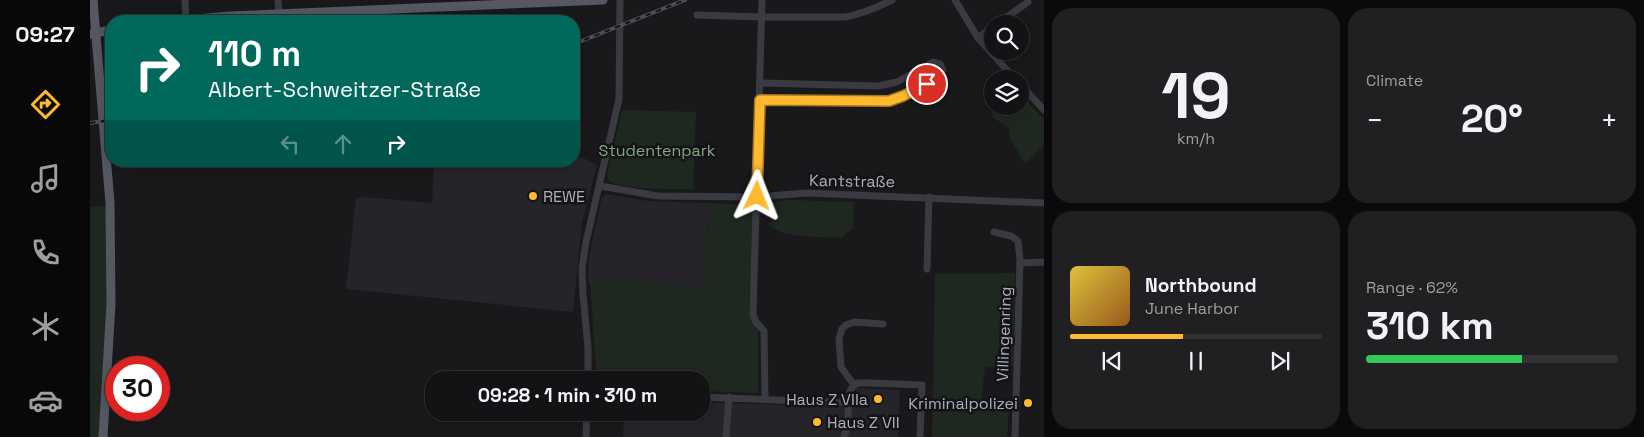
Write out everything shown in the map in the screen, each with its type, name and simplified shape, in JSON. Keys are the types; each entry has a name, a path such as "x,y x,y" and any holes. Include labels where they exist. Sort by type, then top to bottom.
{"main road":[{"path":"92,0 93,34 105,148"},
{"path":"264,15 603,0"},
{"path":"104,437 112,265 110,195 107,167"}],"street":[{"path":"185,0 186,15"},
{"path":"278,0 279,14"},
{"path":"588,371 582,268 619,99 620,0"},
{"path":"762,0 753,314 756,322 764,331 765,399"},
{"path":"698,15 845,17 858,15 892,0"},
{"path":"955,0 978,38 1007,70"},
{"path":"1010,15 1028,2"},
{"path":"978,38 984,33"},
{"path":"760,83 878,86 897,82 933,62 940,64 943,70 938,77 903,96 889,101 760,100"},
{"path":"1029,94 1044,110"},
{"name":"Kantstraße","path":"600,186 658,196 757,196 808,193 1044,203"},
{"path":"927,269 929,197"},
{"name":"Villingenring","path":"994,232 1011,236 1018,241 1020,263 1015,437"},
{"path":"1020,263 1044,262"},
{"path":"854,385 840,367 839,339 842,329 854,322 884,324"},
{"path":"844,437 847,428 850,391 858,383 870,382 922,385 920,437"},
{"path":"710,397 848,402"},
{"path":"726,437 728,398"},
{"path":"586,437 587,421"}],"shaded area":[{"path":"580,156 597,165 582,222 573,312 346,289 356,198 432,203 434,167 580,167"},
{"path":"607,194 648,201 709,203 704,285 590,283 588,281 589,257 602,197"},
{"path":"856,388 900,390 898,437 623,437 624,421 710,421 710,402 840,407 855,405"}],"green space":[{"path":"1029,104 1044,119 1044,145 1025,164 1010,138 1010,129 991,116 1029,115"},
{"name":"Studentenpark","path":"622,110 696,112 693,189 625,186 609,181 607,175"},
{"path":"790,200 854,202 853,228 841,238 799,236 780,232 768,224 773,220 773,210 767,210 768,203"},
{"path":"709,203 754,205 749,310 752,320 758,327 758,393 710,391 710,371 596,371 590,283 704,285"},
{"path":"107,206 110,304 100,437 90,437 90,207"},
{"path":"1015,273 1013,366 985,367 980,410 1009,412 1007,437 932,437 935,274"}],"railway":[{"path":"580,42 685,0"},
{"path":"90,123 105,121"}],"place":[{"name":"REWE","path":"533,196"},
{"name":"Haus Z VIIa","path":"878,399"},
{"name":"Kriminalpolizei","path":"1028,403"},
{"name":"Haus Z VII","path":"817,422"}],"route":[{"path":"757,196 760,100 889,101 927,84"}]}
